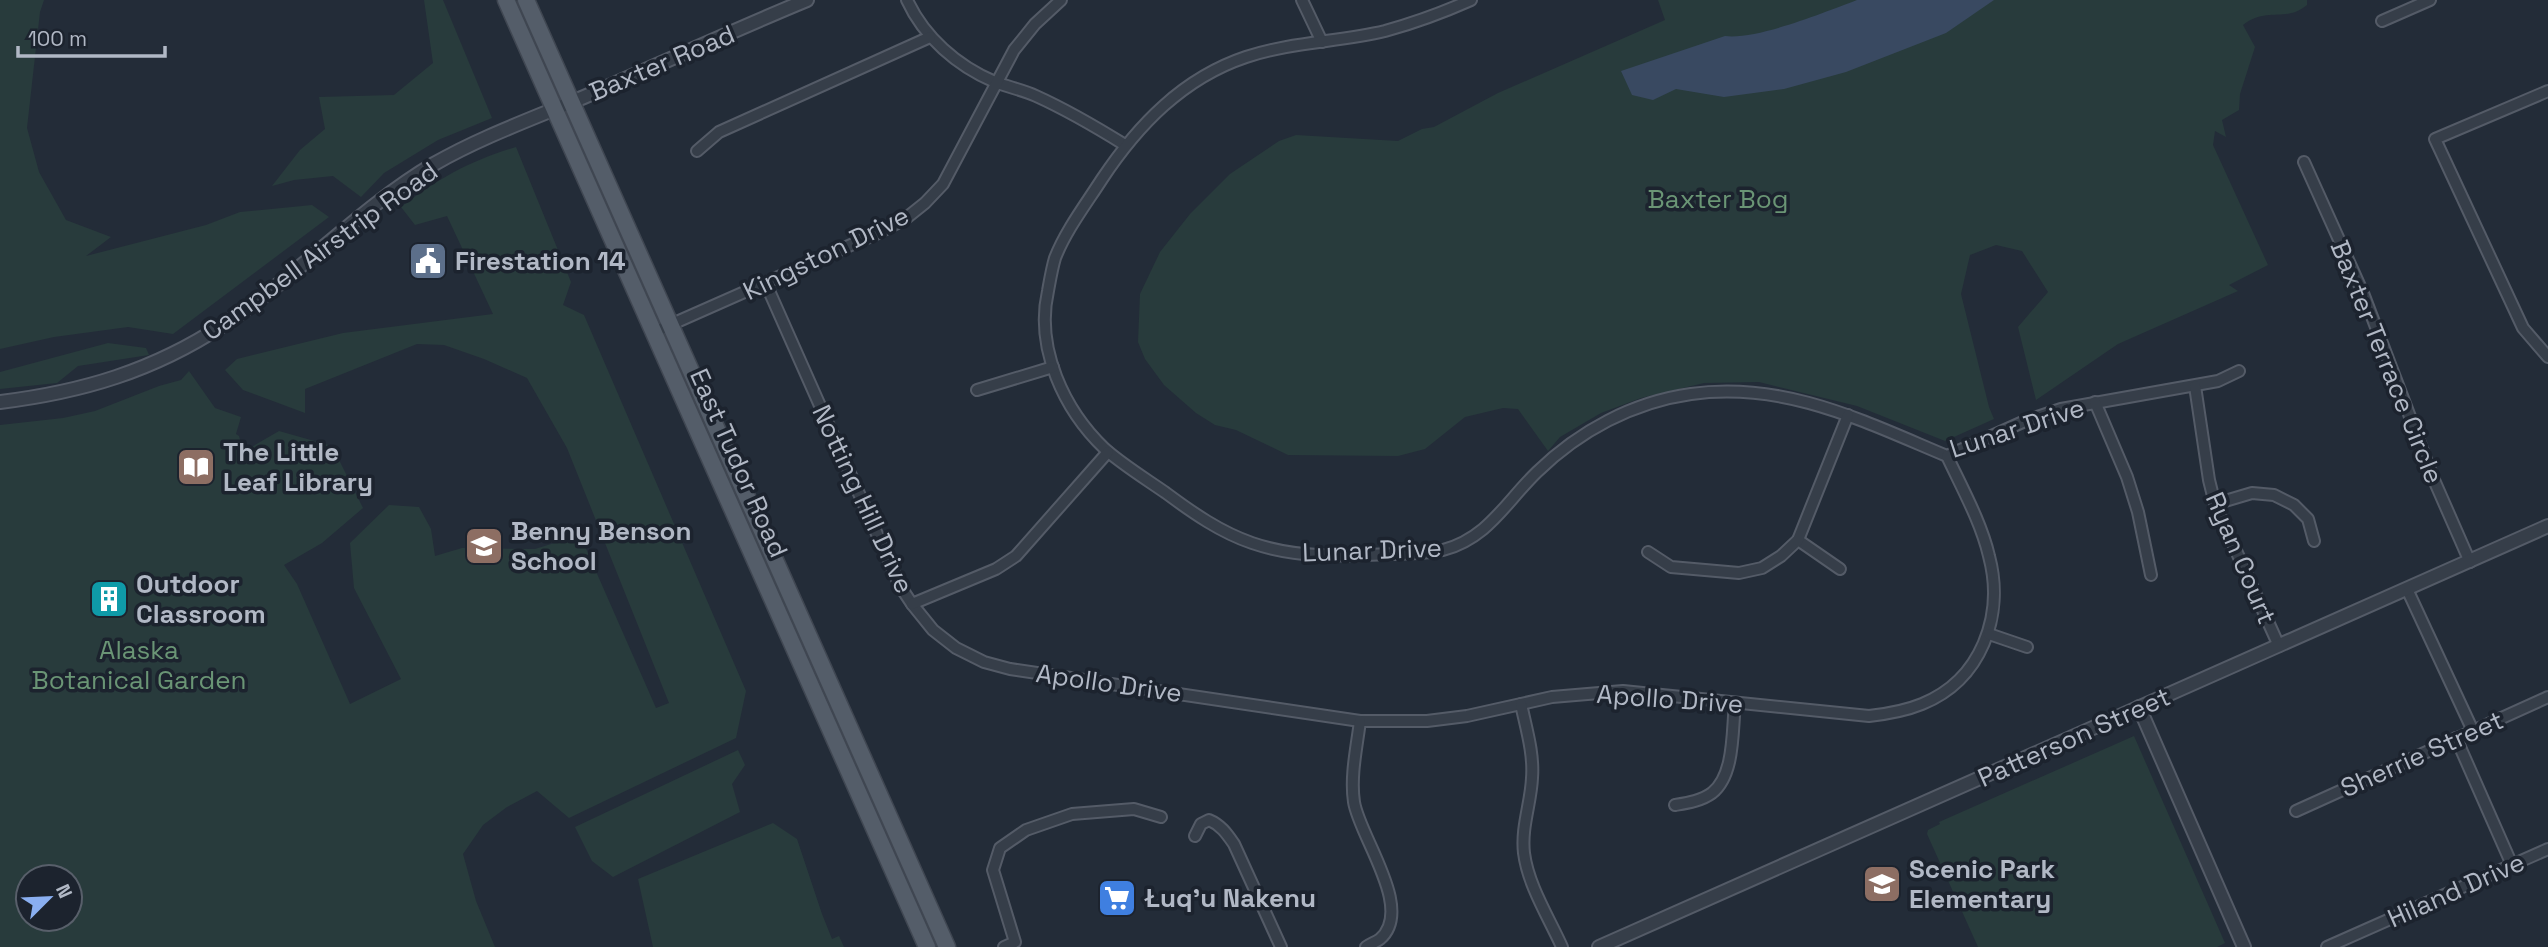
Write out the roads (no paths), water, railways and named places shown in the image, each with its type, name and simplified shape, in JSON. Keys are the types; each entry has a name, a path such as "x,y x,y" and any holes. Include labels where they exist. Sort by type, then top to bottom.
{"main road":[{"name":"East Tudor Road","path":"506,0 928,947"},
{"name":"East Tudor Road","path":"526,0 947,947"}],"street":[{"name":"Baxter Road","path":"555,109 807,0"},
{"path":"907,0 913,14 930,37 965,67 1080,117 1125,145"},
{"name":"Kingston Drive","path":"654,332 766,284 905,219 925,203 943,184 1014,50 1035,24 1061,0"},
{"path":"1302,0 1322,42"},
{"name":"Lunar Drive","path":"1471,0 1445,5 1384,31 1274,49 1242,58 1213,71 1182,90 1152,115 1125,145 1072,224 1055,258 1046,299 1047,340 1053,367 1066,399 1082,425 1108,452 1199,517 1252,543 1288,552 1331,556 1436,552 1458,546 1480,534 1541,468 1577,440 1622,414 1656,401 1693,394 1769,393 1809,401 1947,456 2061,409 2195,386 2218,381 2239,371"},
{"path":"2382,22 2430,0"},
{"path":"697,151 719,132 930,37"},
{"path":"2548,91 2435,139 2447,159 2523,328 2548,357"},
{"name":"Campbell Airstrip Road","path":"0,402 58,394 118,378 190,345 246,308 418,174 470,146 555,109"},
{"name":"Baxter Terrace Circle","path":"2304,162 2363,293 2434,480 2470,562"},
{"name":"Notting Hill Drive","path":"766,284 900,586 933,630 956,648 984,662 1010,668"},
{"path":"976,390 1053,367"},
{"name":"Ryan Court","path":"2195,386 2215,504 2279,646"},
{"path":"2095,402 2127,477 2138,512 2151,575"},
{"path":"1648,552 1671,567 1739,573 1762,568 1781,556 1798,540 1849,415"},
{"path":"912,604 996,569 1016,556 1108,452"},
{"name":"Apollo Drive","path":"1010,668 1360,721 1427,722 1587,692 1623,691 1869,716 1894,713 1922,704 1943,693 1977,658 1989,634 1994,607 1994,576 1989,553 1947,456"},
{"path":"2215,504 2252,493 2274,495 2294,505 2308,519 2314,541"},
{"name":"Patterson Street","path":"1599,947 2548,526"},
{"path":"1798,540 1840,569"},
{"path":"2407,589 2473,732"},
{"path":"1989,634 2027,647"},
{"name":"Sherrie Street","path":"2296,811 2548,697"},
{"path":"1521,704 1531,754 1532,779 1525,819 1524,852 1528,870 1562,947"},
{"path":"1675,806 1712,793 1721,783 1728,763 1735,704"},
{"path":"2139,707 2244,947"},
{"path":"1360,721 1354,800 1358,817 1385,877 1391,901 1388,927 1381,938 1366,947"},
{"path":"2456,738 2512,865"},
{"path":"1004,947 1016,942 993,870 1000,848 1026,830 1072,814 1134,809 1161,817"},
{"path":"1195,836 1201,824 1209,820 1217,823 1226,832 1281,947"},
{"name":"Hiland Drive","path":"2327,947 2548,849"}],"water":[{"path":"1857,0 1994,0 1946,33 1846,72 1784,89 1724,97 1676,89 1653,100 1632,95 1621,71 1725,36 1755,34 1791,24"}],"place":[{"name":"Firestation 14","path":"428,261"},
{"name":"The Little Leaf Library","path":"196,467"},
{"name":"Benny Benson School","path":"484,546"},
{"name":"Outdoor Classroom","path":"109,599"},
{"name":"Scenic Park Elementary","path":"1882,884"},
{"name":"Łuq’u Nakenu","path":"1117,898"}],"park label":[{"name":"Baxter Bog","path":"1718,199"},
{"name":"Alaska Botanical Garden","path":"139,665"}]}
